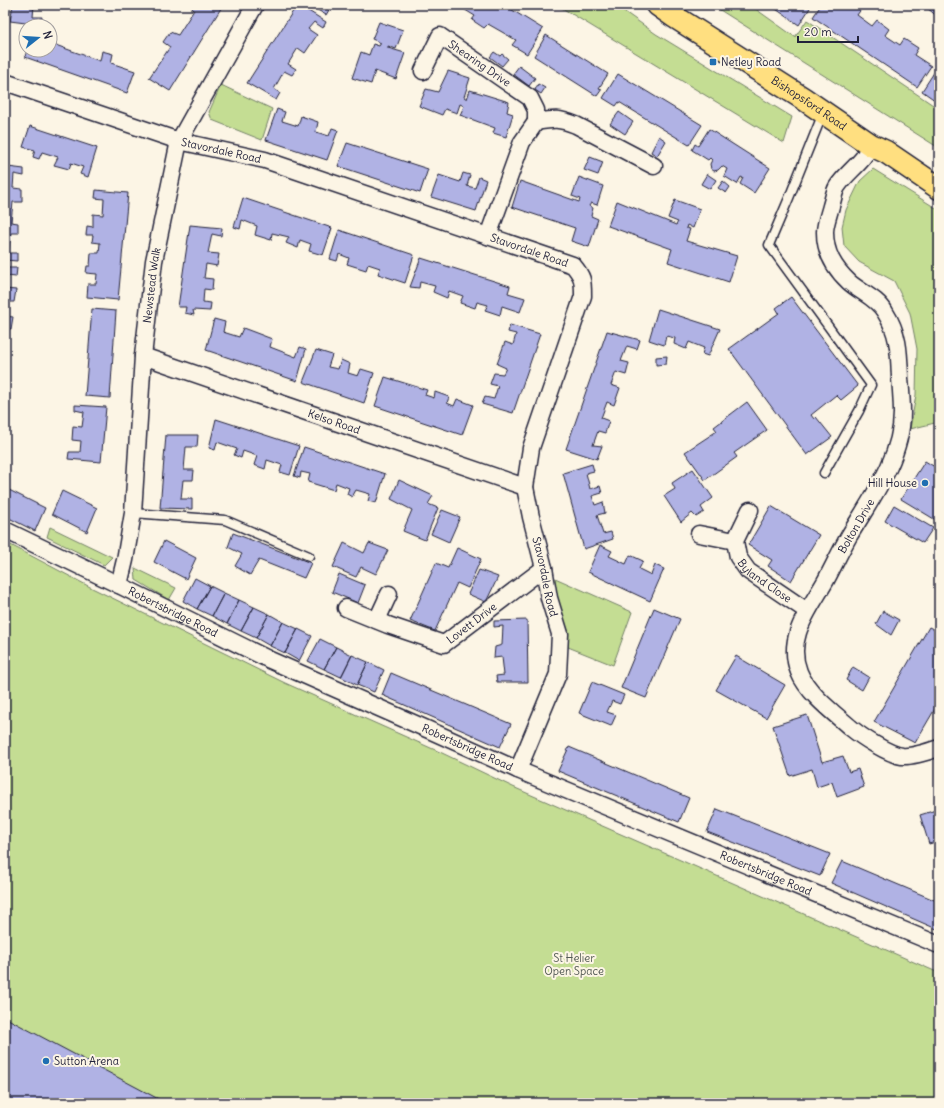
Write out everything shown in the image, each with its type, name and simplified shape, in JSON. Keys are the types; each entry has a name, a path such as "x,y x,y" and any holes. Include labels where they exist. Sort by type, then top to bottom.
{"main road":[{"name":"Bishopsford Road","path":"658,5 871,145 886,152 939,188"}],"street":[{"name":"Newstead Walk","path":"119,585 133,513 143,356 154,261 180,141 255,5"},
{"name":"Shearing Drive","path":"423,71 440,36 530,98 536,110 536,122"},
{"name":"Stavordale Road","path":"5,82 180,141 265,160 573,265 579,272 583,282 583,296 531,448 525,487 531,518 544,568 549,598 560,634 558,674 518,770"},
{"path":"488,236 522,142 536,122 557,119 576,124 654,166"},
{"name":"Bolton Drive","path":"871,145 863,158 837,188 825,230 827,250 834,266 850,283 883,309 892,324 897,339 899,355 902,414 900,430 896,450 873,497 807,610 799,627 795,643 795,660 799,674 812,693 860,735 884,750 902,756 926,753 939,748"},
{"name":"Kelso Road","path":"143,356 525,487"},
{"name":"Byland Close","path":"750,510 735,541 738,557 748,571 807,610"},
{"name":"Robertsbridge Road","path":"5,530 270,660 518,770 939,945"},
{"name":"Byland Close","path":"698,534 735,541"},
{"name":"Lovett Drive","path":"346,608 388,625 444,644 544,568"},
{"path":"377,620 389,594"}],"lane":[{"path":"823,113 770,245 871,385 859,411 824,473"},
{"path":"133,513 225,520 309,556"}],"green space":[{"path":"557,5 615,5 656,34 792,117 784,143"},
{"path":"712,5 750,5 795,37 807,20 939,109 939,148"},
{"path":"221,85 272,109 262,140 212,120 209,112"},
{"path":"873,169 939,210 939,422 910,429 916,395 917,349 910,313 894,281 859,262 844,246 842,227 846,210 860,181"},
{"path":"50,527 112,557 104,565 47,537"},
{"name":"St Helier Open Space","path":"5,542 92,588 285,683 442,753 513,787 939,973 939,1103 5,1103"},
{"path":"135,568 176,588 169,600 136,580"},
{"path":"546,574 632,612 613,665 568,647 568,634"}],"building":[{"path":"13,5 34,5 33,17 42,17 18,18 18,22 10,21"},
{"path":"189,5 223,5 170,91 149,78 170,47 163,42 170,32 178,35 194,10"},
{"path":"297,5 326,22 323,28 314,22 308,29 317,35 305,53 298,48 288,64 296,69 292,75 284,71 274,89 280,93 276,100 247,83"},
{"path":"309,5 332,5 326,15"},
{"path":"457,5 504,5 543,29 527,54 512,45 516,40 488,24 484,28 472,20 475,16"},
{"path":"770,5 806,5 810,8 799,25"},
{"path":"821,5 841,5 843,7 844,5 858,5 862,8 857,15 872,26 877,20 889,29 885,35 900,45 904,39 918,48 914,55 931,66 917,87 813,17"},
{"path":"927,5 939,5 939,18 926,7"},
{"path":"379,22 403,30 396,49 388,46 388,48 405,53 396,79 375,71 371,84 352,78 361,52 369,55 373,44 379,46 381,43 372,39"},
{"path":"546,35 608,74 599,88 602,89 597,96 534,56"},
{"path":"58,46 100,61 102,51 113,54 111,63 135,71 127,93 28,58 58,58"},
{"path":"494,52 500,56 502,54 508,59 502,66 490,57"},
{"path":"519,66 535,78 529,86 513,74"},
{"path":"448,71 470,78 464,97 467,99 470,90 509,102 507,112 513,114 506,137 493,133 495,128 460,115 464,106 460,104 457,113 445,109 442,115 419,106 426,89 438,92"},
{"path":"935,71 939,74 939,103 922,91"},
{"path":"618,74 702,125 689,145 619,102 616,106 603,98"},
{"path":"538,84 545,88 541,94 535,90"},
{"path":"277,109 285,112 282,121 298,126 301,116 318,122 316,132 329,136 332,128 338,130 327,160 266,140"},
{"path":"619,112 633,122 625,134 610,124"},
{"path":"30,126 97,148 88,177 80,174 83,167 71,163 69,169 54,165 58,157 42,152 39,159 33,157 35,150 23,147"},
{"path":"709,129 770,168 754,193 740,184 743,178 741,177 737,184 724,176 727,169 722,166 718,170 714,171 711,169 710,164 712,160 710,158 708,160 692,150 695,144 698,146"},
{"path":"659,136 666,141 657,156 651,152"},
{"path":"347,143 428,169 420,193 338,166"},
{"path":"590,157 603,162 598,175 584,170"},
{"path":"5,159 8,159 8,167 24,169 24,176 14,174 13,188 22,189 22,202 13,202 11,222 18,223 18,233 11,233 8,253 17,253 17,261 5,260"},
{"path":"463,173 470,175 467,186 475,188 479,177 486,180 476,211 431,197 439,175 460,182"},
{"path":"707,174 716,180 710,189 701,184"},
{"path":"579,177 603,186 597,205 591,203 589,206 593,208 591,216 598,219 589,247 571,241 575,228 512,207 520,181 579,202 580,199 572,196"},
{"path":"723,181 730,187 726,193 718,188"},
{"path":"96,190 128,193 118,300 87,297 88,284 96,284 97,274 86,273 87,266 90,266 91,253 99,253 100,243 92,242 93,235 86,235 87,226 93,227 93,214 103,215 104,199 95,198"},
{"path":"243,198 332,228 323,255 309,251 311,244 300,240 298,248 286,243 289,237 272,233 271,240 255,235 257,226 242,220 240,229 234,227"},
{"path":"675,200 700,209 693,228 687,225 686,228 690,229 686,241 737,256 729,282 668,262 672,249 608,226 617,201 676,225 678,222 668,218"},
{"path":"190,225 222,228 221,236 212,234 208,253 219,254 217,266 206,264 204,278 213,279 212,290 204,289 203,302 211,303 210,311 193,310 194,315 185,313 186,307 178,307"},
{"path":"339,230 414,255 405,283 378,274 380,268 368,264 366,270 347,264 349,258 339,254 337,261 330,259"},
{"path":"421,258 510,286 508,293 525,298 520,312 502,306 500,315 485,310 488,305 477,302 475,308 460,303 463,296 449,291 447,298 433,292 435,286 420,282 419,288 410,287"},
{"path":"5,268 17,268 16,277 6,276 5,280"},
{"path":"5,289 16,290 14,302 5,302"},
{"path":"791,297 858,386 841,400 836,395 811,415 814,419 816,417 832,437 807,455 729,349 779,313 776,308"},
{"path":"92,309 116,311 110,398 85,396"},
{"path":"658,309 720,329 708,356 702,354 704,348 689,342 686,349 674,344 675,338 666,336 664,345 649,340"},
{"path":"5,316 13,317 11,329 5,328"},
{"path":"214,319 225,322 223,332 239,337 243,328 272,339 270,347 296,357 300,347 306,349 297,381 206,350"},
{"path":"510,325 540,334 513,413 482,404 485,397 494,399 498,386 490,384 494,373 503,374 506,368 497,364 505,342 513,345 516,334 508,332"},
{"path":"607,331 640,340 637,349 627,346 621,361 629,363 626,375 616,372 611,385 620,388 614,405 607,402 601,418 609,421 605,433 598,431 593,445 602,446 597,459 566,449"},
{"path":"316,350 332,355 328,367 338,369 341,360 350,364 348,373 358,376 361,369 374,373 364,403 303,382"},
{"path":"667,356 666,364 656,365 656,357"},
{"path":"385,377 427,390 425,395 434,398 435,392 449,397 447,403 454,406 457,399 473,405 462,435 375,406"},
{"path":"747,402 767,430 734,453 737,457 705,480 685,452 717,431 714,427"},
{"path":"75,405 106,407 101,462 68,459 69,452 80,452 81,441 72,440 73,426 82,427 84,412 75,410"},
{"path":"216,419 299,446 290,475 280,472 282,465 267,460 265,469 254,465 257,456 243,451 241,458 234,455 237,449 217,442 215,450 209,448"},
{"path":"166,435 198,435 197,447 186,447 184,470 194,470 193,480 183,480 181,499 192,499 192,509 160,508"},
{"path":"304,447 385,474 376,503 368,501 370,494 356,490 352,497 347,494 349,488 336,483 334,490 308,482 310,474 301,472 300,478 294,476"},
{"name":"Hill House","path":"939,460 939,522 901,499 925,461 935,467"},
{"path":"592,464 594,471 586,473 590,489 600,486 602,493 592,496 595,505 603,502 605,513 597,515 603,534 611,532 613,539 584,549 563,473"},
{"path":"693,469 713,498 701,507 704,512 696,517 692,513 681,522 664,496 675,489 672,483"},
{"path":"399,480 433,496 428,504 438,508 425,540 403,531 412,510 391,499"},
{"path":"5,488 45,508 35,531 5,516"},
{"path":"62,491 97,508 87,532 52,514"},
{"path":"894,505 933,528 923,543 885,521"},
{"path":"771,506 819,535 791,581 768,566 772,560 748,545"},
{"path":"442,510 460,517 449,542 431,534"},
{"path":"233,533 311,563 304,578 259,560 250,575 235,566 242,554 228,547"},
{"path":"164,541 196,558 186,579 154,562"},
{"path":"344,543 364,553 369,543 388,550 376,574 361,567 356,577 333,567"},
{"path":"600,545 612,551 609,556 626,564 630,555 643,561 639,569 651,575 655,565 664,569 650,601 588,572"},
{"path":"457,548 481,559 468,588 457,583 435,631 410,621 436,563 448,568"},
{"path":"479,570 498,577 486,602 468,594"},
{"path":"339,574 365,585 358,603 332,592"},
{"path":"195,578 210,586 197,609 183,601"},
{"path":"210,586 224,593 212,616 197,609"},
{"path":"224,593 239,600 227,624 212,616"},
{"path":"239,600 254,607 241,631 227,624"},
{"path":"254,607 269,614 256,638 241,631"},
{"path":"654,608 680,619 646,698 621,688"},
{"path":"883,611 899,620 891,635 876,624"},
{"path":"269,614 283,622 270,646 256,638"},
{"path":"527,620 528,682 497,682 496,676 504,675 502,657 494,658 495,647 502,645 503,626 494,627 494,621"},
{"path":"283,622 298,629 285,653 270,646"},
{"path":"929,627 939,632 939,702 915,743 874,722"},
{"path":"298,629 312,636 299,661 285,653"},
{"path":"320,639 336,647 324,669 308,661"},
{"path":"336,647 352,655 341,677 324,669"},
{"path":"352,655 368,662 357,685 341,677"},
{"path":"736,656 785,685 766,718 716,690"},
{"path":"368,662 384,670 374,692 357,685"},
{"path":"853,667 869,677 862,690 846,680"},
{"path":"391,673 511,724 500,747 382,695"},
{"path":"592,682 624,695 620,704 612,701 607,712 616,715 611,726 579,713"},
{"path":"807,715 822,762 843,756 849,772 858,769 864,787 837,797 832,782 817,787 812,769 790,776 773,726"},
{"path":"569,747 689,798 679,822 558,771"},
{"path":"717,809 830,854 820,876 707,832"},
{"path":"939,809 939,841 929,844 920,815"},
{"path":"842,861 939,902 939,930 831,883"},
{"name":"Sutton Arena","path":"6,1018 166,1103 5,1103"}],"place":[{"name":"Netley Road","path":"713,62"},
{"name":"Hill House","path":"925,483"},
{"name":"Sutton Arena","path":"46,1061"}]}
